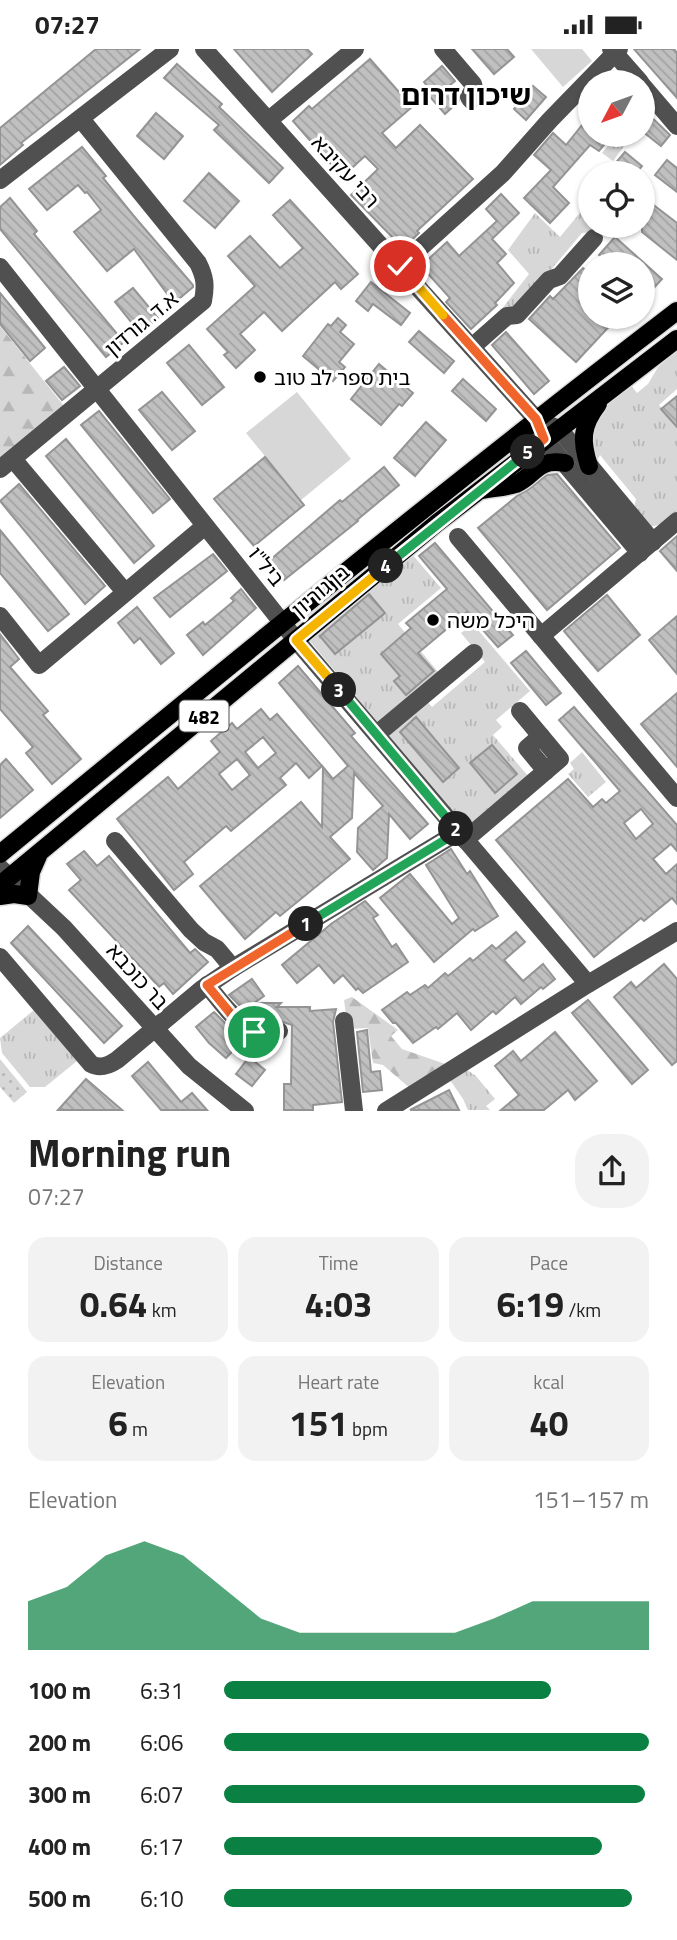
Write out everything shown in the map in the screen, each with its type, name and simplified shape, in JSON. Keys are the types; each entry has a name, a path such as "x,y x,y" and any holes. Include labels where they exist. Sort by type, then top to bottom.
{"main road":[{"name":"בן גוריון","path":"0,853 536,419 677,311"},
{"name":"בן גוריון","path":"3,877 39,853 476,492 677,339"},
{"path":"589,466 584,440 587,419 608,391"},
{"path":"476,492 516,483 542,465 554,461 565,463"},
{"path":"0,896 27,896 31,872 39,853"}],"street":[{"path":"0,180 170,49"},
{"name":"רבי עקיבא","path":"204,49 536,419"},
{"path":"269,120 355,49"},
{"path":"443,49 473,84 471,100"},
{"path":"400,266 503,173 615,50 630,70"},
{"path":"655,100 677,126"},
{"name":"א.ד. גורדון","path":"6,464 202,301 205,277 198,264 81,119"},
{"path":"472,347 507,316 517,315 549,280 560,276 594,238"},
{"name":"ביל\"ו","path":"0,267 282,623 588,984"},
{"path":"536,419 589,466 647,548"},
{"path":"552,434 565,463 647,548"},
{"path":"6,464 125,592"},
{"path":"541,636 677,521"},
{"path":"0,616 39,665 205,526"},
{"path":"458,537 677,797"},
{"path":"377,734 474,653"},
{"path":"0,957 91,1064 96,1067 113,1062 207,985 462,836 560,759 520,711"},
{"path":"115,841 191,930 217,949 233,968"},
{"name":"בר כוכבא","path":"3,877 64,928 208,1083 245,1111"},
{"path":"386,1111 677,931"},
{"path":"207,985 236,1020 254,1032 279,1031"},
{"path":"344,1021 354,1111"}],"green space":[{"path":"531,49 582,49 592,61 582,70 578,70 578,74 563,87"},
{"path":"607,147 624,147 613,161 602,153"},
{"path":"535,213 560,237 578,215 578,238 517,310 503,312 501,310 529,274 508,250"},
{"path":"0,326 64,406 0,458"},
{"path":"677,351 677,389 659,405 677,427 677,511 662,524 650,527 634,508 636,499 600,455 596,463 590,453 595,416 631,385 637,393 648,384 658,367"},
{"path":"297,392 351,459 301,500 246,433"},
{"path":"411,553 441,588 398,624 439,673 379,724 309,640"},
{"path":"473,624 530,691 496,720 502,727 493,735 529,777 473,823 463,824 389,738 390,733 426,700 432,707 485,662 461,633","holes":["416,718 459,768 443,782 400,732","492,745 517,774 496,792 470,763"]},
{"path":"582,752 606,782 588,797 568,774 574,769 570,763"},
{"path":"352,997 398,1030 391,1036 402,1049 451,1066 411,1089 383,1065 373,1063 368,1028 348,1029 344,1000"},
{"path":"34,1010 77,1061 45,1087 30,1087 2,1053 0,1038"},
{"path":"0,1059 27,1092 14,1103 0,1087"},
{"path":"463,1067 476,1076 495,1099 486,1106 490,1110 468,1110 448,1077"}],"building":[{"path":"96,49 140,49 21,143 23,145 0,165 0,128"},
{"path":"234,49 307,49 312,54 272,92"},
{"path":"472,49 507,49 514,57 494,74"},
{"path":"634,49 674,49 677,53 677,98 655,70"},
{"path":"370,59 412,107 382,133 396,148 420,125 473,179 417,231 419,233 403,248 351,195 378,169 365,156 342,177 293,121 309,106 312,109"},
{"path":"177,64 222,104 219,107 283,168 269,183 214,130 219,125 164,78"},
{"path":"442,66 455,81 450,85 458,94 459,101 445,114 425,91 429,88 424,82"},
{"path":"533,86 546,97 526,120 514,109"},
{"path":"156,113 183,136 164,159 137,136"},
{"path":"655,121 670,135 661,146 655,141"},
{"path":"578,130 578,147 588,147 553,187 569,203 550,223 524,198 551,170 534,155 553,133 566,145"},
{"path":"82,147 106,176 103,178 193,285 174,303 134,249 107,271 74,232 101,210 87,192 78,185 47,210 29,189"},
{"path":"625,152 636,161 617,161"},
{"path":"667,160 677,168 677,192 655,175"},
{"path":"209,173 239,201 215,228 184,201"},
{"path":"501,194 519,213 492,239 506,254 497,263 514,283 495,303 497,305 471,329 446,302 450,298 421,266 447,242 459,256 497,221 486,209"},
{"path":"10,198 37,231 34,234 124,342 106,357 0,229 0,207"},
{"path":"290,200 358,274 341,289 335,282 282,331 264,312 240,334 255,350 236,368 224,355 228,352 207,329 255,286 228,256 250,236 280,268 303,248 273,215"},
{"path":"655,206 677,223 677,260 650,238 655,238"},
{"path":"616,238 632,252 602,252"},
{"path":"578,273 578,329 607,329 576,362 529,319 550,296 553,299"},
{"path":"655,273 662,279 655,287"},
{"path":"371,282 410,313 401,325 373,304 368,311 356,301"},
{"path":"133,288 158,318 140,333 115,302"},
{"path":"0,293 45,348 30,361 0,324"},
{"path":"338,318 346,325 340,332 354,344 339,362 345,367 333,381 303,356 328,324 331,326"},
{"path":"419,331 454,361 444,373 409,342"},
{"path":"506,332 549,381 534,394 492,345"},
{"path":"189,345 224,387 202,405 167,363"},
{"path":"379,364 413,393 402,406 399,404 381,425 351,399"},
{"path":"64,367 80,386 62,400 46,381"},
{"path":"463,379 496,409 486,421 452,391"},
{"path":"162,392 195,431 172,450 139,410"},
{"path":"677,396 677,427 661,409"},
{"path":"99,411 170,499 153,513 81,425"},
{"path":"426,422 446,440 415,476 394,458"},
{"path":"66,439 154,546 134,563 46,456"},
{"path":"265,457 304,505 254,546 214,499"},
{"path":"384,467 399,485 284,580 269,561 340,500 342,502"},
{"path":"557,474 620,548 547,610 478,528 547,475"},
{"path":"19,484 105,586 85,604 0,501"},
{"path":"0,530 69,614 48,631 0,573"},
{"path":"677,536 677,571 660,551"},
{"path":"435,543 513,635 498,647 467,612 418,653 434,671 406,695 394,681 400,676 381,654 411,628 406,623 447,589 419,556"},
{"path":"213,554 227,571 170,617 154,598"},
{"path":"241,589 256,608 203,655 187,635 203,622 205,625 234,601 231,598"},
{"path":"369,594 385,613 335,654 320,636"},
{"path":"607,595 640,635 598,671 564,631"},
{"path":"137,607 174,653 161,664 140,638 134,643 118,623"},
{"path":"677,616 677,674 649,640"},
{"path":"0,634 19,659 10,667 48,711 43,715 81,759 52,784 26,753 33,747 0,709"},
{"path":"526,651 561,693 546,705 511,663"},
{"path":"298,666 355,733 351,736 428,824 410,839 389,814 387,858 373,870 357,852 358,828 383,806 354,773 352,818 330,837 350,859 280,916 276,912 245,939 200,886 301,802 322,827 323,767 333,779 348,766 279,683"},
{"path":"677,693 677,767 641,724"},
{"path":"574,707 677,825 677,851 671,844 653,859 666,874 677,864 677,904 672,898 644,921 641,918 594,957 496,840 568,779 593,807 602,799 606,803 620,791 559,720","holes":["641,809 653,824 636,839 624,823"]},
{"path":"261,709 270,720 277,714 322,766 309,778 296,763 280,778 286,785 231,831 226,826 184,862 193,874 174,890 117,819 168,777 178,789 220,752 211,741 232,723 237,729","holes":["263,737 276,753 258,768 245,752","237,759 250,775 232,790 219,774"]},
{"path":"416,717 459,768 443,782 400,732"},
{"path":"492,745 517,774 495,793 470,763"},
{"path":"6,759 33,790 0,818 0,765"},
{"path":"451,849 467,874 470,871 498,916 475,931 473,929 434,962 380,898 410,874 452,924 459,918 426,865"},
{"path":"84,851 97,866 109,856 190,953 195,949 208,962 173,994 164,983 159,987 69,890 81,880 67,864"},
{"path":"365,901 378,915 373,918 392,947 396,944 408,962 363,993 358,988 356,990 343,975 334,983 319,965 297,983 282,965 331,924"},
{"path":"28,926 122,1026 104,1043 11,943"},
{"path":"516,932 525,942 504,960 523,981 543,964 555,979 521,1004 515,997 496,1014 493,1011 471,1030 457,1013 438,1029 436,1027 413,1043 382,1010 407,992 410,995 425,985 428,988 445,973 448,976 470,958 473,961 492,945 496,949"},
{"path":"664,964 677,979 677,1061 672,1065 614,997 631,982 636,988"},
{"path":"252,979 264,996 244,1010 229,995"},
{"path":"588,1000 648,1070 632,1084 572,1013"},
{"path":"259,1003 281,1003 277,1007 310,1007 310,1011 336,1009 333,1022 342,1102 313,1105 313,1110 284,1110 284,1084 291,1084 292,1025 277,1020 271,1014 264,1020 264,1008"},
{"path":"214,1012 245,1038 226,1058 196,1027"},
{"path":"367,1030 371,1072 380,1071 382,1090 363,1092 357,1032"},
{"path":"555,1032 597,1081 575,1100 568,1090 544,1110 501,1110 519,1095 495,1066 513,1051 521,1061"},
{"path":"249,1057 265,1070 252,1086 236,1074"},
{"path":"148,1062 181,1102 192,1093 207,1110 161,1110 132,1076"},
{"path":"86,1079 122,1110 58,1110"},
{"path":"449,1090 459,1110 410,1110"}],"place":[{"name":"בית ספר לב טוב","path":"260,377"},
{"name":"היכל משה","path":"433,620"}],"district":[{"name":"שיכון דרום","path":"466,94"}],"route":[{"path":"254,1032 236,1020 207,985 458,832 296,640 437,523 544,439 536,419 400,266"}]}
